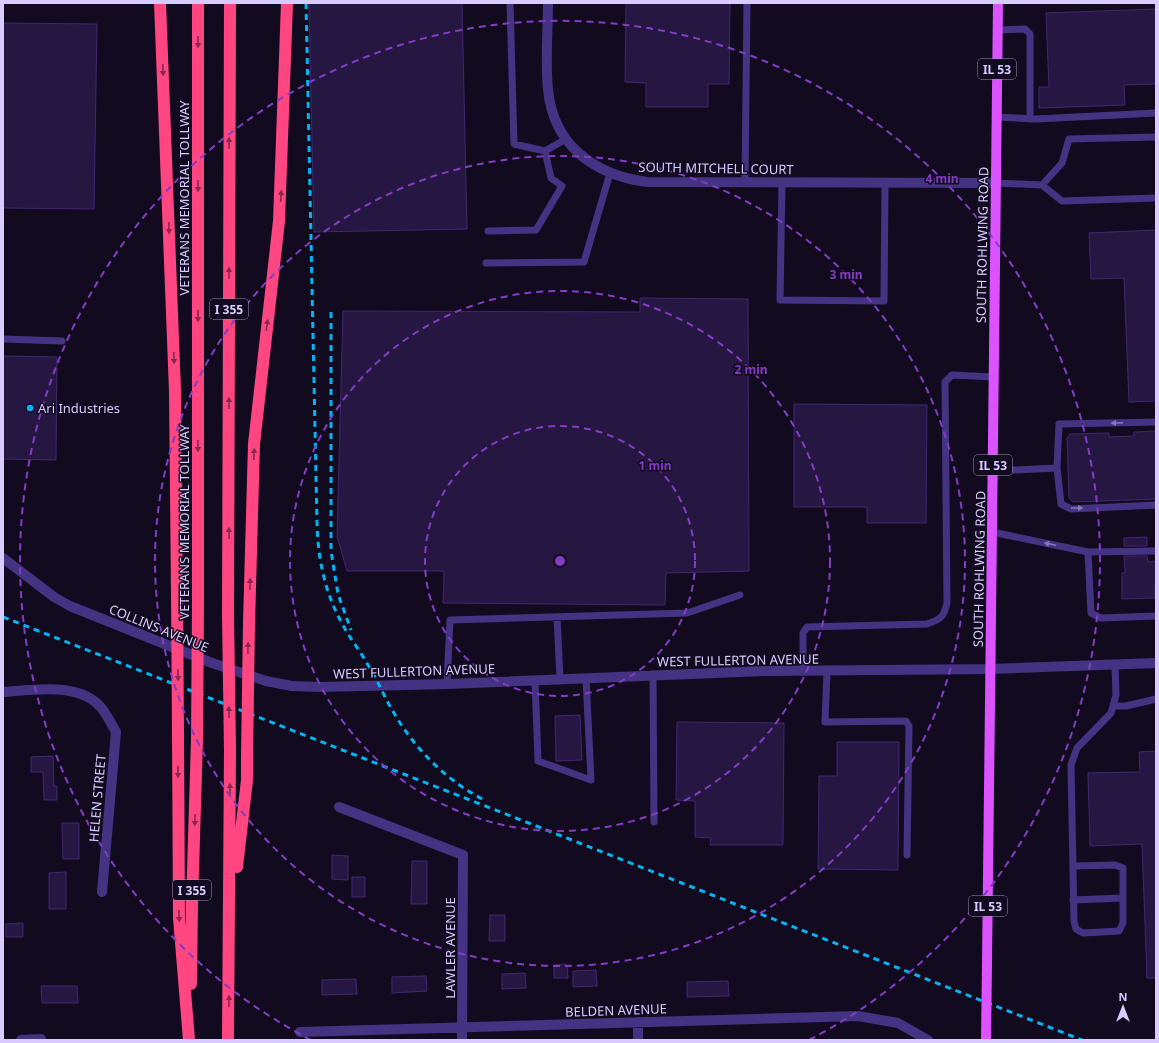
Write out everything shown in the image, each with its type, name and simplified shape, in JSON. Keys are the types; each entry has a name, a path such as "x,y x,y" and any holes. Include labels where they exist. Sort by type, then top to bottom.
{"highway":[{"path":"160,3 175,391 179,918 190,1040"},
{"name":"VETERANS MEMORIAL TOLLWAY","path":"190,1040 197,740 198,3"},
{"name":"I 355","path":"228,1040 230,926 228,614 230,3"},
{"path":"230,926 246,780 254,444 280,221 286,3"}],"main road":[{"name":"SOUTH ROHLWING ROAD","path":"986,1039 998,3"}],"street":[{"name":"SOUTH MITCHELL COURT","path":"548,3 548,88 554,114 566,139 576,152 596,166 610,173 646,182 996,183"},
{"name":"COLLINS AVENUE","path":"3,558 54,597 108,622 212,663 266,681 292,686 320,687"},
{"name":"WEST FULLERTON AVENUE","path":"320,687 447,684 653,674 991,669 1156,663"},
{"name":"HELEN STREET","path":"3,692 47,690 72,692 85,696 103,709 116,732 102,892"},
{"name":"LAWLER AVENUE","path":"339,808 463,856 462,1040"},
{"name":"BELDEN AVENUE","path":"300,1032 858,1016 898,1023 928,1040"},
{"path":"638,1022 638,1040"},
{"path":"21,1040 41,1039"}],"lane":[{"path":"510,3 514,144 545,151 566,139"},
{"path":"745,182 748,3"},
{"path":"997,30 1025,29 1030,34 1030,119"},
{"path":"996,117 1030,119 1156,113"},
{"path":"1042,185 1062,163 1069,139 1156,137"},
{"path":"488,231 536,230 562,186 551,178 545,151"},
{"path":"486,263 584,262 610,173"},
{"path":"782,183 780,300 884,301 885,183"},
{"path":"996,183 1042,185 1062,201 1156,198"},
{"path":"3,339 62,341"},
{"path":"803,671 803,633 807,627 927,624 938,620 944,613 946,603 945,382 952,375 994,377"},
{"path":"1156,422 1059,424 1058,468 1061,504 1071,509 1156,506"},
{"path":"993,471 1058,468"},
{"path":"992,532 1088,552 1156,551"},
{"path":"1088,552 1091,614 1101,618 1156,616"},
{"path":"447,684 450,620 687,613 740,596"},
{"path":"557,617 560,679"},
{"path":"1073,866 1115,865 1123,868 1123,923 1119,931 1083,933 1076,929 1073,900 1071,765 1077,748 1111,712 1116,696 1115,665"},
{"path":"827,671 825,722 906,721 909,726 907,855"},
{"path":"653,674 654,822"},
{"path":"535,680 538,761 591,780 586,678"},
{"path":"1113,706 1126,706 1156,699"},
{"path":"1073,900 1123,898"}],"building":[{"path":"309,3 462,3 467,229 314,232"},
{"path":"626,3 730,3 729,84 708,84 708,107 646,107 646,83 625,82"},
{"path":"1156,9 1156,84 1124,85 1125,105 1039,108 1039,87 1049,87 1046,13"},
{"path":"3,23 97,24 94,209 3,208"},
{"path":"1156,230 1156,401 1129,402 1124,278 1091,279 1089,233"},
{"path":"640,298 748,299 749,571 666,573 665,605 443,603 444,571 347,571 337,536 343,311 640,312"},
{"name":"Ari Industries","path":"3,356 57,357 56,460 3,459"},
{"path":"794,404 927,405 926,523 867,523 867,507 794,507"},
{"path":"1156,431 1156,499 1073,502 1069,498 1067,438 1070,434 1109,433 1109,437 1134,436 1134,432"},
{"path":"1147,537 1147,546 1124,546 1124,538"},
{"path":"1124,556 1147,556 1148,562 1156,561 1155,598 1122,599 1122,573 1125,573"},
{"path":"580,715 582,760 556,761 555,716"},
{"path":"677,722 784,723 783,845 710,845 711,838 695,837 695,801 676,800"},
{"path":"837,742 899,742 898,870 818,869 819,776 837,776"},
{"path":"1156,751 1156,978 1147,978 1142,844 1090,846 1088,773 1140,772 1139,752"},
{"path":"53,756 54,786 57,786 57,800 44,800 43,772 31,772 31,757"},
{"path":"62,823 79,823 79,859 63,859"},
{"path":"332,855 348,856 348,880 332,879"},
{"path":"412,861 427,861 427,904 411,904"},
{"path":"66,872 66,909 49,909 49,873"},
{"path":"352,877 365,877 365,897 352,897"},
{"path":"490,915 505,915 505,941 489,941"},
{"path":"23,923 23,937 6,937 6,924"},
{"path":"567,964 568,978 554,978 554,965"},
{"path":"596,970 597,986 573,987 573,971"},
{"path":"525,973 526,988 502,989 502,974"},
{"path":"426,976 427,991 392,993 392,977"},
{"path":"356,979 357,994 322,995 322,980"},
{"path":"728,981 729,996 687,997 687,982"},
{"path":"41,986 77,986 78,1003 42,1003"}],"railway":[{"path":"306,3 317,523 321,563 327,589 337,615 409,736 443,772 469,792 484,800"},
{"path":"331,312 331,551 338,594 351,630"},
{"path":"3,617 1082,1040"}],"place":[{"name":"Ari Industries","path":"30,408"}]}
